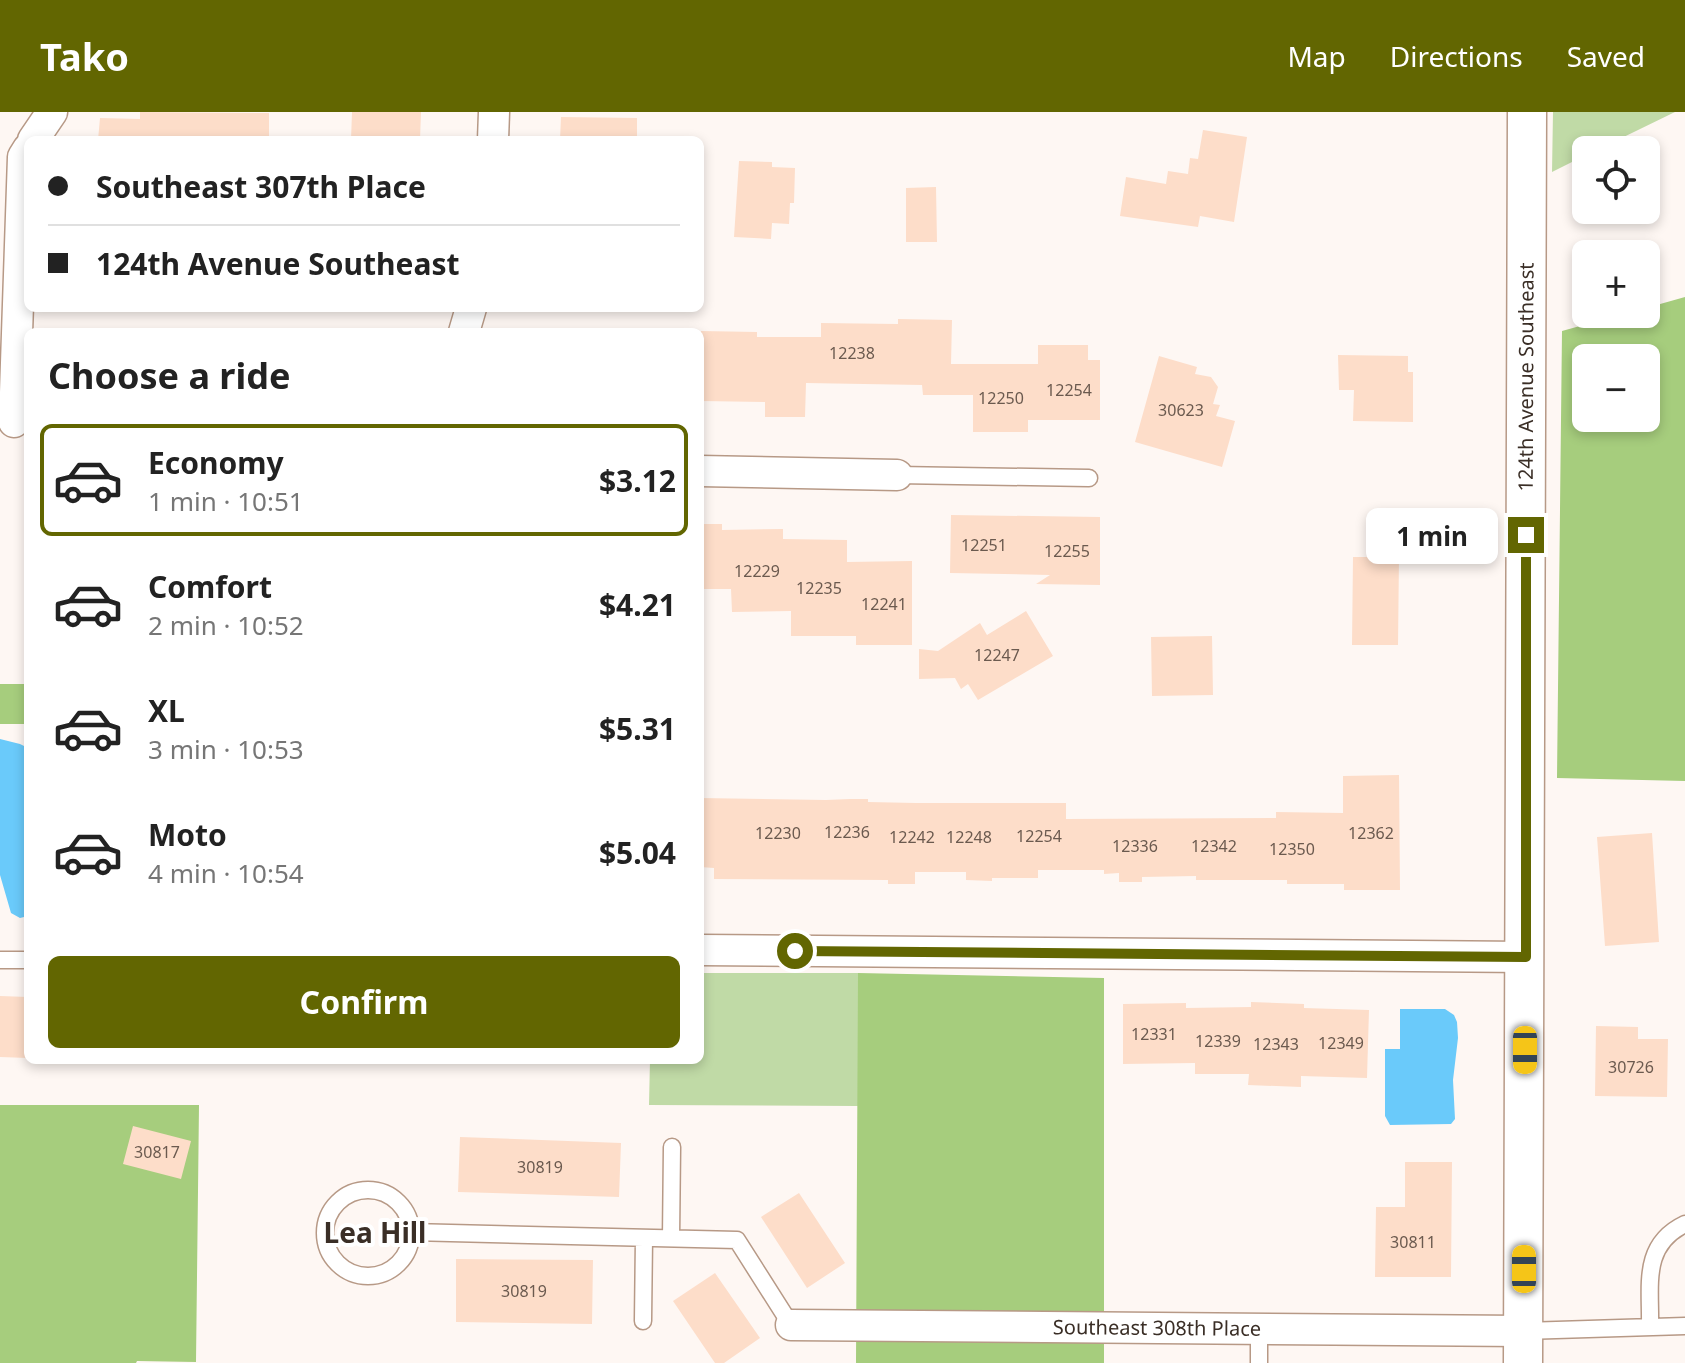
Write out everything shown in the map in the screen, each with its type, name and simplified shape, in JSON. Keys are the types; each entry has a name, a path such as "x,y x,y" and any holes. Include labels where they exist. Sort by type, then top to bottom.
{"street":[{"path":"36,136 51,112"},
{"path":"493,136 494,112"},
{"name":"124th Avenue Southeast","path":"1523,1347 1527,112"},
{"path":"14,422 24,155"},
{"path":"704,471 897,475"},
{"path":"704,950 1526,957"},
{"name":"Southeast 308th Place","path":"791,1325 1259,1329 1523,1347"}],"lane":[{"path":"897,475 1089,478"},
{"path":"0,960 24,960"},
{"path":"671,1238 672,1147"},
{"path":"368,1189 394,1197 409,1219 411,1232 409,1247 401,1261 375,1276 360,1276 334,1261 324,1232 326,1219 342,1197 368,1189"},
{"path":"1650,1327 1654,1253 1662,1240 1685,1224"},
{"path":"411,1232 737,1240 791,1325"},
{"path":"643,1321 644,1238"},
{"path":"1523,1347 1650,1327 1685,1326"},
{"path":"1259,1329 1259,1363"}],"green space":[{"path":"1553,112 1675,112 1626,136 1572,136 1572,162 1552,172"},
{"path":"1685,297 1685,781 1557,778 1562,331 1573,328 1660,328 1660,304"},
{"path":"0,684 24,684 24,724 0,724"},
{"path":"704,973 858,973 858,1106 649,1105 650,1064 704,1064"},
{"path":"858,973 1104,978 1104,1363 856,1363"},
{"path":"0,1105 199,1105 196,1362 0,1363"}],"water":[{"path":"0,739 24,746 24,917 11,913 0,875"},
{"path":"1400,1009 1445,1009 1454,1015 1458,1038 1453,1080 1455,1119 1451,1124 1390,1125 1385,1116 1385,1049 1400,1049"}],"building":[{"path":"140,112 269,113 269,136 98,136 100,118 140,119"},
{"path":"352,112 421,112 420,136 351,136"},
{"path":"561,117 637,118 637,136 560,136"},
{"path":"1203,130 1247,137 1234,222 1200,216 1198,227 1120,216 1126,177 1166,184 1168,171 1188,174 1190,158 1198,159"},
{"path":"739,161 772,162 772,167 795,168 794,203 790,203 789,224 772,223 771,239 734,237"},
{"path":"936,187 937,242 906,242 906,188"},
{"path":"898,319 952,320 951,364 1038,364 1038,345 1088,345 1088,360 1100,360 1100,420 1028,420 1028,432 973,432 973,395 923,395 922,385 806,383 805,417 765,417 765,402 704,401 704,331 757,332 757,337 821,337 821,323 898,324"},
{"path":"1338,355 1408,356 1408,372 1413,372 1413,422 1353,421 1354,390 1339,390"},
{"path":"1159,356 1197,367 1195,374 1211,377 1218,387 1213,404 1220,405 1216,416 1235,421 1222,467 1135,442"},
{"path":"951,515 1100,517 1100,585 1036,584 1050,575 950,573"},
{"path":"704,524 722,524 722,530 783,529 783,539 847,540 847,562 912,561 912,645 856,645 856,636 791,636 791,611 732,612 731,589 704,589"},
{"path":"1353,557 1399,557 1398,645 1352,645"},
{"path":"1026,611 1053,656 978,700 968,684 961,689 955,678 919,679 919,649 938,651 980,623 987,635"},
{"path":"1212,636 1213,695 1152,696 1151,637"},
{"path":"1399,775 1400,890 1344,890 1344,884 1287,884 1287,880 1196,880 1196,876 1142,877 1142,882 1119,882 1119,873 1104,874 1104,870 1038,870 1038,878 992,878 992,881 966,880 966,872 915,872 915,884 888,884 888,880 714,879 714,868 704,867 704,798 1066,803 1066,819 1276,818 1276,812 1343,813 1343,776"},
{"path":"1652,833 1659,942 1605,946 1597,837"},
{"path":"0,996 24,997 24,1058 0,1057"},
{"path":"1251,1002 1304,1004 1304,1008 1369,1010 1367,1078 1301,1076 1301,1087 1248,1085 1249,1074 1195,1074 1195,1063 1123,1064 1123,1004 1186,1003 1186,1008 1251,1007"},
{"path":"1596,1026 1638,1027 1638,1039 1668,1039 1667,1097 1595,1096"},
{"path":"133,1126 191,1141 181,1179 123,1164"},
{"path":"460,1137 621,1143 619,1197 458,1192"},
{"path":"1405,1162 1452,1162 1451,1277 1375,1277 1376,1207 1405,1207"},
{"path":"799,1193 845,1263 807,1288 761,1217"},
{"path":"456,1259 593,1260 592,1324 456,1322"},
{"path":"715,1273 760,1338 724,1363 715,1363 673,1301"}],"district":[{"name":"Lea Hill","path":"375,1233"}],"route":[{"path":"795,951 1526,957 1526,535"}]}
